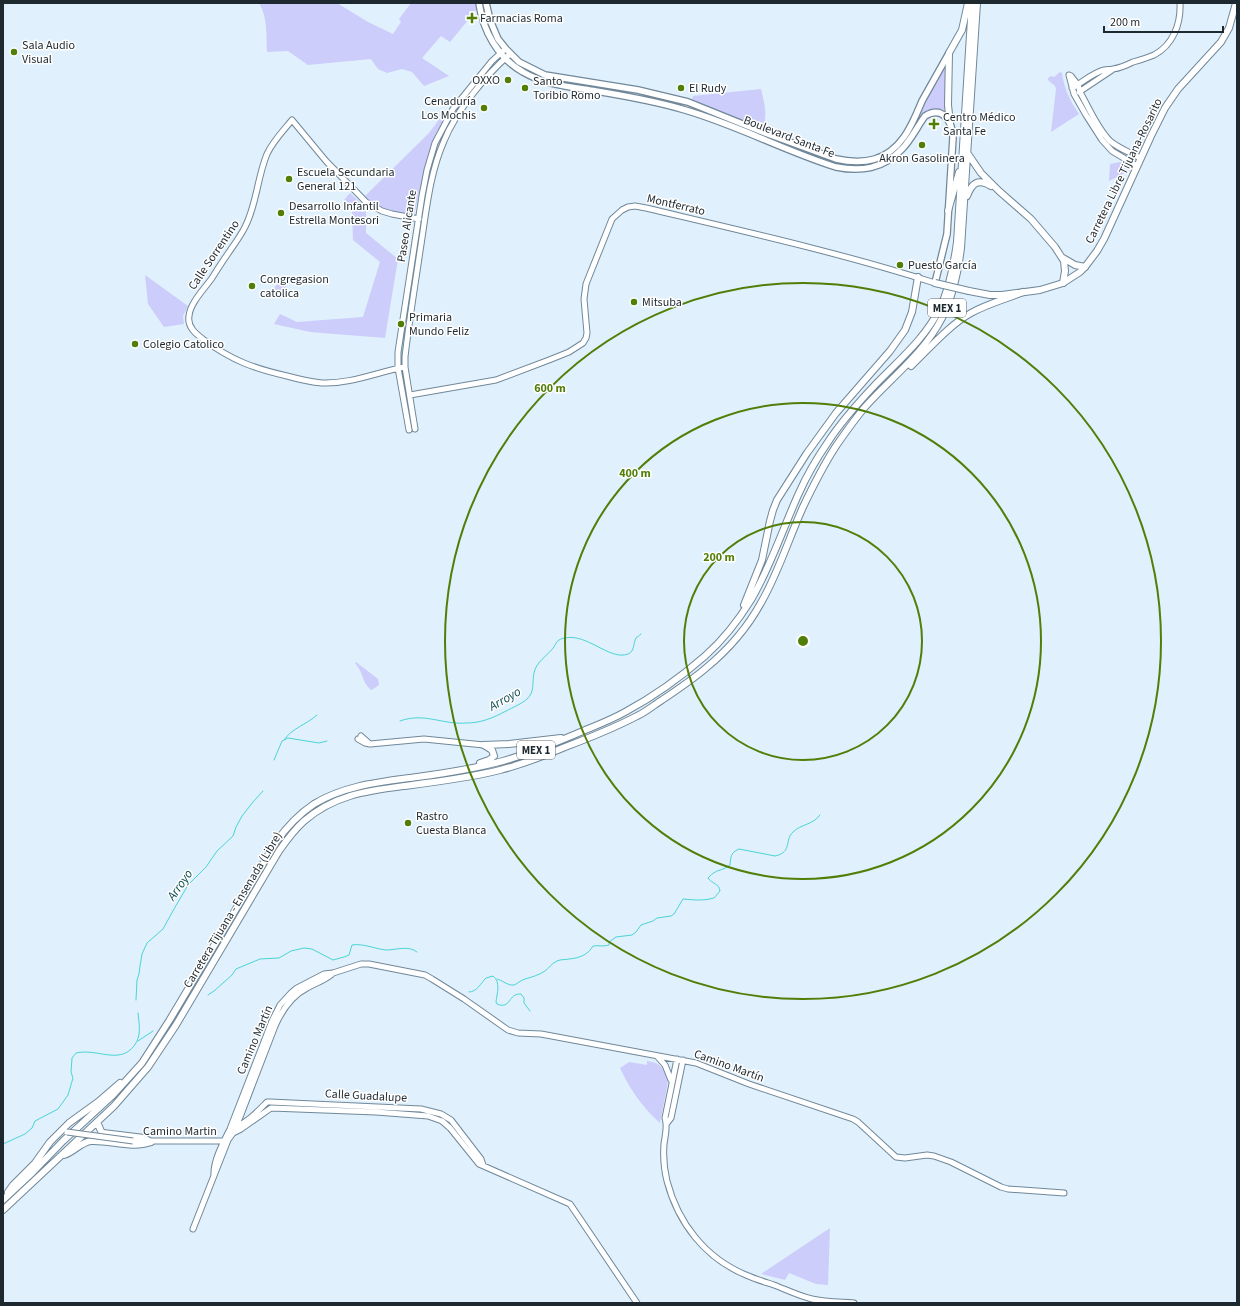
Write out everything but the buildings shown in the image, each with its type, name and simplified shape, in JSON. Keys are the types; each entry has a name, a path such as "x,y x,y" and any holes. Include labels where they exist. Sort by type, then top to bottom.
{"main road":[{"name":"Boulevard Santa Fe","path":"479,3 482,21 500,54 526,74 552,83 644,100 686,110 828,164 850,170 862,170 879,166 894,156 902,149 925,116 930,113 942,115 950,123"},
{"name":"Boulevard Santa Fe","path":"486,3 490,20 498,39 508,52 526,66 545,75 638,90 688,102 765,133 836,159 846,161 861,162 876,159 895,146 904,137 949,53"},
{"path":"936,283 947,234 953,137 948,105 949,53 962,30 968,3"},
{"name":"Carretera Tijuana - Ensenada (Libre)","path":"3,1200 68,1136 113,1095 131,1077 142,1063 169,1021 276,842 304,811 326,798 350,788 378,782 466,770 521,756 569,737 625,713 663,688 704,657 727,633 742,614 767,570 799,493 813,465 850,412 917,342 933,321 944,298 954,265 957,242 972,3"},
{"name":"Carretera Tijuana - Ensenada (Libre)","path":"3,1210 62,1156 136,1082 162,1048 279,851 297,828 314,814 336,801 358,793 480,775 521,764 580,742 640,715 706,668 726,650 740,633 761,603 773,580 814,484 829,457 848,429 866,407 902,370 930,338 950,301 959,266 961,248 977,3"},
{"name":"Carretera Libre Tijuana-Rosarito","path":"936,283 969,291 996,295 1052,287 1063,283 1085,268 1104,239 1150,136 1168,102 1221,42 1228,28 1236,3"},
{"path":"968,154 977,168 999,191 1031,219 1063,258 1085,268"},
{"path":"948,211 962,163"},
{"path":"964,201 970,188 975,183 986,183 999,191"},
{"path":"1063,258 1065,271 1063,283"},
{"path":"742,614 762,560 770,521 777,500 807,453 836,413 890,352 905,330 911,318 918,277"},
{"path":"902,370 910,366 964,317 1023,292"},
{"path":"484,745 569,737"},
{"path":"466,770 492,758 494,753 484,745"},
{"path":"3,1200 12,1185 35,1163 50,1142 64,1131 69,1123 98,1102 121,1081 131,1077"},
{"path":"97,1122 103,1133 144,1138 151,1142"},
{"path":"62,1156 70,1153 83,1144 92,1141 140,1145 151,1142"}],"street":[{"path":"1074,94 1080,92 1112,70 1153,55 1165,46 1172,37 1179,23 1180,3"},
{"name":"Paseo Alicante","path":"508,52 505,59 486,78 458,113 443,141 434,170 405,357 410,395 412,430 398,368 399,342 427,170 437,137 453,109 484,70 500,54 508,52"},
{"path":"1072,88 1090,76 1104,70 1112,70"},
{"path":"1137,166 1112,151 1106,145 1074,94 1069,75 1078,85 1080,92 1102,131 1117,146 1140,158"},
{"path":"453,109 458,113"},
{"name":"Calle Sorrentino","path":"398,368 352,381 338,382 322,383 286,376 243,364 226,355 196,334 190,324 188,316 198,296 213,277 244,230 252,209 267,154 292,120 326,161 366,202 382,211 419,218"},
{"name":"Montferrato","path":"410,395 496,380 569,352 582,343 586,338 587,328 584,299 586,284 612,219 628,207 635,206 646,208 769,237 896,270 936,283"},
{"path":"398,368 405,366"},
{"path":"360,738 370,744 424,739 484,745"},
{"name":"Camino Martín","path":"193,1229 214,1175 213,1170 232,1131 272,1021 280,1005 290,993 297,988 324,974 365,964 425,975 446,987 512,1032 541,1034 696,1063 750,1084 853,1119 896,1157 905,1158 927,1155 934,1156 951,1162 1008,1189 1064,1193"},
{"path":"657,1056 667,1069 672,1082"},
{"path":"677,1059 665,1118 667,1122 663,1153 667,1182 674,1202 690,1232 704,1247 726,1265 750,1277 811,1299 854,1303"},
{"path":"667,1122 671,1118 683,1060"},
{"name":"Calle Guadalupe","path":"232,1131 246,1127 271,1108 376,1112 428,1116 442,1121 450,1128 479,1164 570,1204 637,1303"},
{"name":"Camino Martin","path":"64,1131 133,1141 226,1141"}],"shaded area":[{"path":"259,3 337,3 368,22 393,34 401,22 399,19 411,3 476,3 478,8 450,42 441,36 422,58 449,76 424,86 412,72 402,69 387,73 378,69 371,59 308,65 288,51 267,52 265,21"},
{"path":"947,61 946,112 941,109 928,110 913,129 911,129"},
{"path":"1060,72 1062,73 1068,94 1079,114 1051,132 1056,89 1048,78 1051,76 1054,77"},
{"path":"761,89 765,120 761,130 691,103 693,96"},
{"path":"444,113 447,116 436,133 431,145 414,215 391,211 374,205 365,196 429,133"},
{"path":"1120,162 1129,166 1129,171 1109,181 1110,164"},
{"path":"350,193 366,208 366,233 398,259 385,338 310,332 274,324 280,314 297,322 363,317 380,262 353,240 352,210 344,200"},
{"path":"145,275 188,306 183,316 184,324 164,327 148,304"},
{"path":"280,279 287,285 278,297 272,292"},
{"path":"356,662 378,679 379,685 371,690 368,687 355,663"},
{"path":"647,1061 655,1063 661,1067 666,1073 668,1081 660,1123 637,1097 620,1068 629,1062 647,1065"},
{"path":"830,1228 828,1285 816,1284 789,1273 785,1280 761,1274"}],"waterway":[{"path":"435,150 442,135"},
{"path":"413,278 432,163"},
{"path":"402,365 402,344 406,327"},
{"path":"403,370 409,407"},
{"name":"Arroyo","path":"400,721 417,718 458,723 487,720 525,701 530,696 535,669 559,640 564,638 582,639 606,651 621,655 630,653 633,649 636,638 641,634"},
{"path":"284,740 291,732 317,715"},
{"name":"Arroyo","path":"274,760 282,741 288,738 319,743 327,741"},
{"name":"Arroyo","path":"136,1000 137,980 142,954 147,943 163,929 188,885 206,867 217,851 233,836 242,816 263,791"},
{"path":"497,979 510,985 514,985 543,972 557,961 580,957 589,952 593,946 609,945 609,942 616,937 632,935 641,925 657,918 671,916 674,914 683,899 702,900 714,898 720,891 717,885 708,878 717,871 730,865 734,852 739,849 775,856 781,854 786,849 790,835 796,829 814,821 820,815"},
{"path":"208,995 232,975 236,969 260,959 279,958 291,951 304,948 312,949 333,960 349,955 352,945 365,945 386,950 402,948 417,952"},
{"path":"469,992 477,989 486,978 493,976 498,984 497,1004 505,1005 514,996 521,994 524,998 524,1003 530,1011"},
{"name":"Arroyo","path":"3,1144 25,1134 32,1128 35,1121 58,1109 68,1095 73,1078 71,1072 72,1058 76,1053 92,1052 115,1055 128,1052 137,1042 139,1034 138,1013"},
{"path":"138,1041 153,1031"}],"place":[{"name":"Farmacias Roma","path":"472,18"},
{"name":"Sala Audio Visual","path":"14,52"},
{"name":"OXXO","path":"508,80"},
{"name":"Santo Toribio Romo","path":"525,88"},
{"name":"El Rudy","path":"681,88"},
{"name":"Cenaduría Los Mochis","path":"484,108"},
{"name":"Centro Médico Santa Fe","path":"934,124"},
{"name":"Akron Gasolinera","path":"922,145"},
{"name":"Escuela Secundaria General 121","path":"289,179"},
{"name":"Desarrollo Infantil Estrella Montesori","path":"281,213"},
{"name":"Puesto García","path":"900,265"},
{"name":"Congregasion catolica","path":"252,286"},
{"name":"Mitsuba","path":"634,302"},
{"name":"Primaria Mundo Feliz","path":"401,324"},
{"name":"Colegio Catolico","path":"135,344"},
{"name":"Rastro Cuesta Blanca","path":"408,823"}]}
